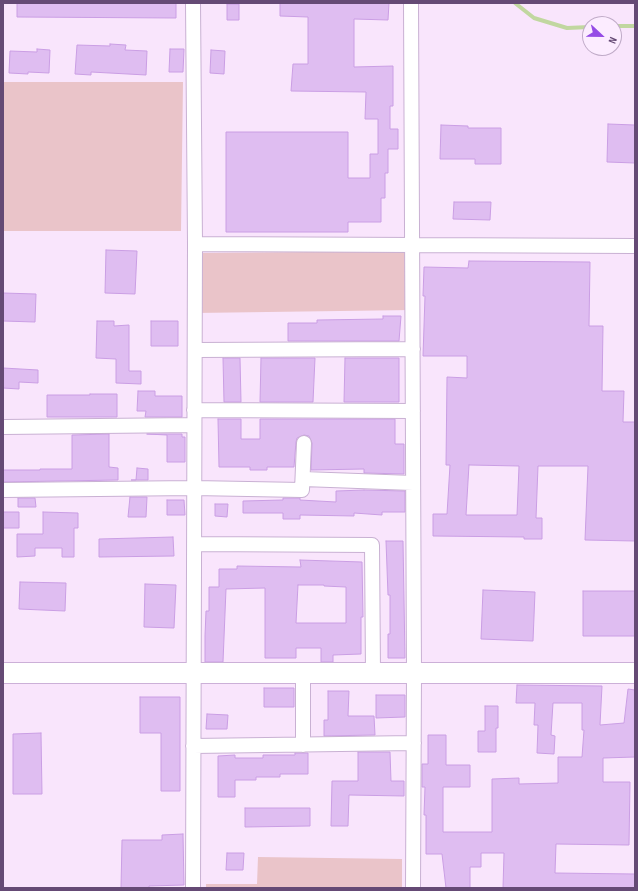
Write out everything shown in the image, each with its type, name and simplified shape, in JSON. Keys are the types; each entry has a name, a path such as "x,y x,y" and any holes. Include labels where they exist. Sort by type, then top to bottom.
{"street":[{"path":"193,3 195,244 193,888"},
{"path":"411,3 414,673 413,888"},
{"path":"195,244 635,246"},
{"path":"194,350 412,349"},
{"path":"194,410 413,411"},
{"path":"3,427 194,425"},
{"path":"3,490 194,488 302,490 304,443"},
{"path":"303,479 413,483"},
{"path":"194,544 372,545 373,673"},
{"path":"3,673 635,673"},
{"path":"303,673 303,745"},
{"path":"193,746 414,743"}],"shaded area":[{"path":"3,82 183,82 181,231 3,231"},
{"path":"412,251 412,310 195,313 203,253"},
{"path":"258,857 402,859 402,888 206,888 206,884 257,884"}],"building":[{"path":"17,3 176,3 176,18 17,17"},
{"path":"280,3 389,3 388,20 354,19 354,67 393,66 393,106 390,106 390,129 398,129 398,149 388,149 388,173 385,173 385,198 381,198 381,222 348,222 348,232 226,232 226,132 348,132 348,178 370,178 370,154 378,154 378,119 365,119 366,92 291,91 293,64 308,64 308,17 280,16"},
{"path":"227,4 239,4 239,20 227,20"},
{"path":"110,44 126,45 125,50 147,51 146,75 91,72 91,75 75,74 77,45 110,46"},
{"path":"37,49 50,50 49,73 9,73 10,51 37,52"},
{"path":"170,49 184,49 183,72 169,72"},
{"path":"211,50 225,51 224,74 210,73"},
{"path":"608,124 635,125 635,163 607,162"},
{"path":"441,125 468,126 468,128 501,128 501,164 475,164 475,159 440,159"},
{"path":"454,202 491,202 490,220 453,219"},
{"path":"106,250 137,251 135,294 105,293"},
{"path":"469,261 590,262 589,326 603,326 602,391 624,391 623,422 635,422 635,541 585,540 588,466 538,466 536,518 542,518 542,539 524,539 524,537 433,536 433,514 447,514 450,465 446,465 447,377 467,378 467,356 423,356 425,296 423,296 424,267 468,268","holes":["469,465 519,466 517,515 466,515"]},
{"path":"3,293 36,294 35,322 3,321"},
{"path":"383,316 401,316 399,341 288,341 288,323 317,323 317,320 383,319"},
{"path":"97,321 114,321 114,326 129,325 129,371 141,371 141,384 116,383 116,359 96,358"},
{"path":"151,321 178,321 178,346 151,346"},
{"path":"223,358 240,358 241,402 224,402"},
{"path":"261,358 315,358 313,402 260,402"},
{"path":"345,358 399,358 399,402 344,402"},
{"path":"3,368 38,370 38,383 19,382 19,389 3,388"},
{"path":"138,391 155,391 155,396 182,396 182,417 145,417 146,411 137,411"},
{"path":"117,394 117,417 47,417 47,395"},
{"path":"218,419 241,419 241,439 260,439 260,419 395,419 395,444 404,444 404,474 364,473 364,469 311,470 312,443 309,436 304,435 297,438 294,467 267,467 267,470 250,470 250,467 219,467"},
{"path":"109,434 109,467 118,468 118,480 3,482 3,470 72,469 72,435"},
{"path":"147,434 182,434 182,437 185,437 185,462 167,462 167,435"},
{"path":"137,468 148,469 148,480 136,480"},
{"path":"336,491 405,491 405,512 382,512 382,515 354,513 354,516 300,515 300,519 283,519 283,513 243,513 243,501 300,498 300,500 336,502"},
{"path":"130,497 147,497 146,517 128,517"},
{"path":"18,498 35,498 36,507 18,507"},
{"path":"167,500 184,500 185,515 167,515"},
{"path":"215,504 228,504 227,517 215,516"},
{"path":"3,512 19,512 19,528 3,528"},
{"path":"43,512 78,513 78,528 74,528 74,557 62,557 62,548 35,548 35,556 17,557 17,534 43,534"},
{"path":"173,537 174,556 99,557 99,539"},
{"path":"386,541 403,541 405,658 388,658 388,634 390,634 390,595 388,595"},
{"path":"300,560 362,562 363,617 361,617 361,654 333,655 333,662 321,662 321,648 296,648 296,658 265,658 265,588 226,589 223,662 205,662 206,611 209,611 209,587 219,587 219,569 237,569 237,566 301,567","holes":["298,585 346,587 346,623 296,623"]},
{"path":"20,582 66,583 65,611 19,609"},
{"path":"145,584 176,585 174,628 144,627"},
{"path":"483,590 535,592 533,641 481,639"},
{"path":"583,591 635,591 635,636 583,636"},
{"path":"517,685 602,686 600,725 624,723 628,689 635,690 635,757 603,758 603,782 630,782 629,845 556,844 555,873 635,874 635,888 503,888 504,853 481,853 481,867 470,867 470,888 446,888 442,854 426,854 426,815 424,815 425,787 422,787 422,764 428,764 428,735 446,735 446,765 470,765 470,787 443,787 443,832 492,832 492,779 519,778 519,784 558,783 558,757 582,757 584,730 582,730 582,703 553,703 551,735 555,736 554,754 537,753 538,725 534,725 535,703 516,703"},
{"path":"264,688 294,688 294,707 264,707"},
{"path":"328,691 349,691 348,716 374,716 375,735 324,736 324,720 328,720"},
{"path":"376,695 405,695 405,717 376,718"},
{"path":"140,697 180,697 180,791 161,791 161,733 140,733"},
{"path":"485,706 498,706 496,752 478,752 478,731 485,731"},
{"path":"207,714 228,715 227,729 206,729"},
{"path":"41,733 42,794 13,794 13,734"},
{"path":"358,752 390,752 391,781 404,781 404,796 349,795 348,826 331,826 332,781 358,781"},
{"path":"295,753 308,753 308,774 280,774 280,777 256,777 256,780 235,780 235,797 218,797 218,756 235,755 235,758 263,758 263,755 295,755"},
{"path":"245,808 310,808 310,826 245,827"},
{"path":"183,834 184,885 149,886 149,888 121,888 122,840 162,840 162,835"},
{"path":"227,853 244,853 243,870 226,870"}],"waterway":[{"path":"515,3 534,18 567,28 582,27"},
{"path":"622,26 635,26"}]}
